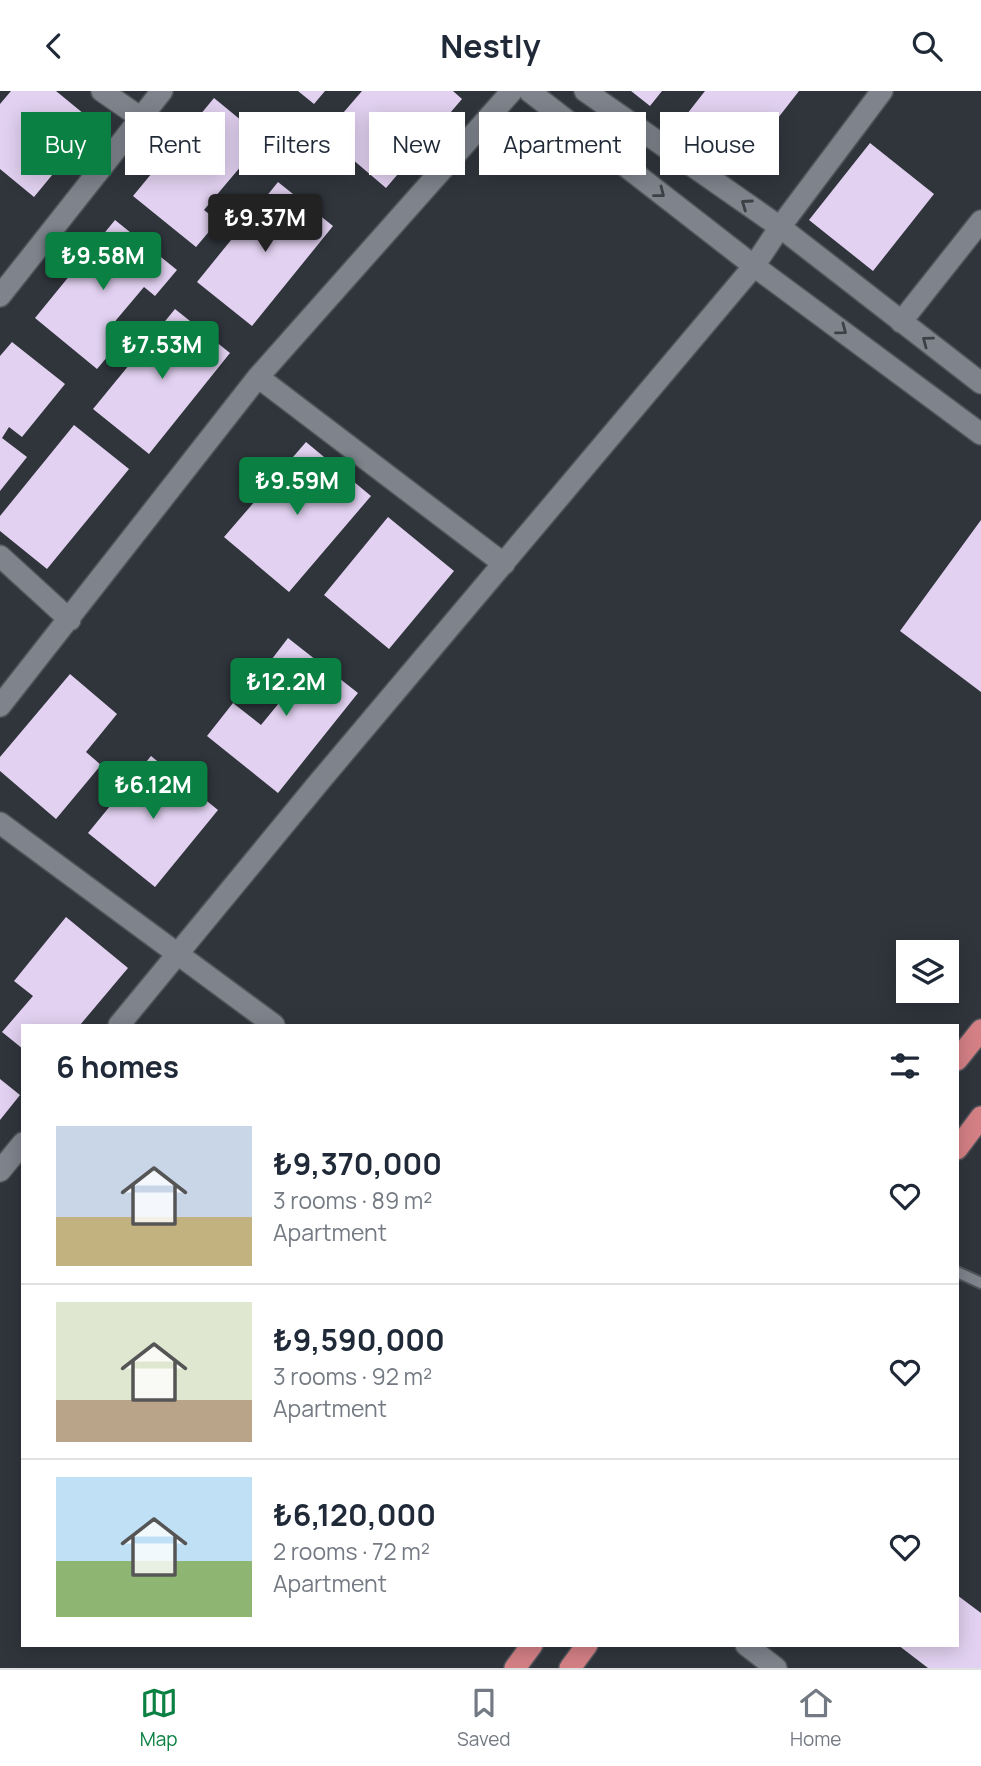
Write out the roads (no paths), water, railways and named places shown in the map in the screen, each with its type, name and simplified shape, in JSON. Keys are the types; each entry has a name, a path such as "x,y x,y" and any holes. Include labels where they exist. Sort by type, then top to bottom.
{"highway":[{"path":"959,1058 981,1030"},
{"path":"959,1146 981,1117"},
{"path":"516,1668 531,1647"},
{"path":"570,1668 586,1647"}],"street":[{"path":"102,91 132,112"},
{"path":"146,112 162,91"},
{"path":"0,706 258,377 512,91"},
{"path":"529,91 754,265 981,434"},
{"path":"585,91 780,227 981,383"},
{"path":"120,1024 754,265 882,91"},
{"path":"0,296 125,138"},
{"path":"901,322 981,221"},
{"path":"258,377 504,564"},
{"path":"0,556 70,620"},
{"path":"0,823 273,1024"},
{"path":"0,1171 21,1145"},
{"path":"749,1647 776,1668"}],"lane":[{"path":"959,1273 981,1283"}]}
